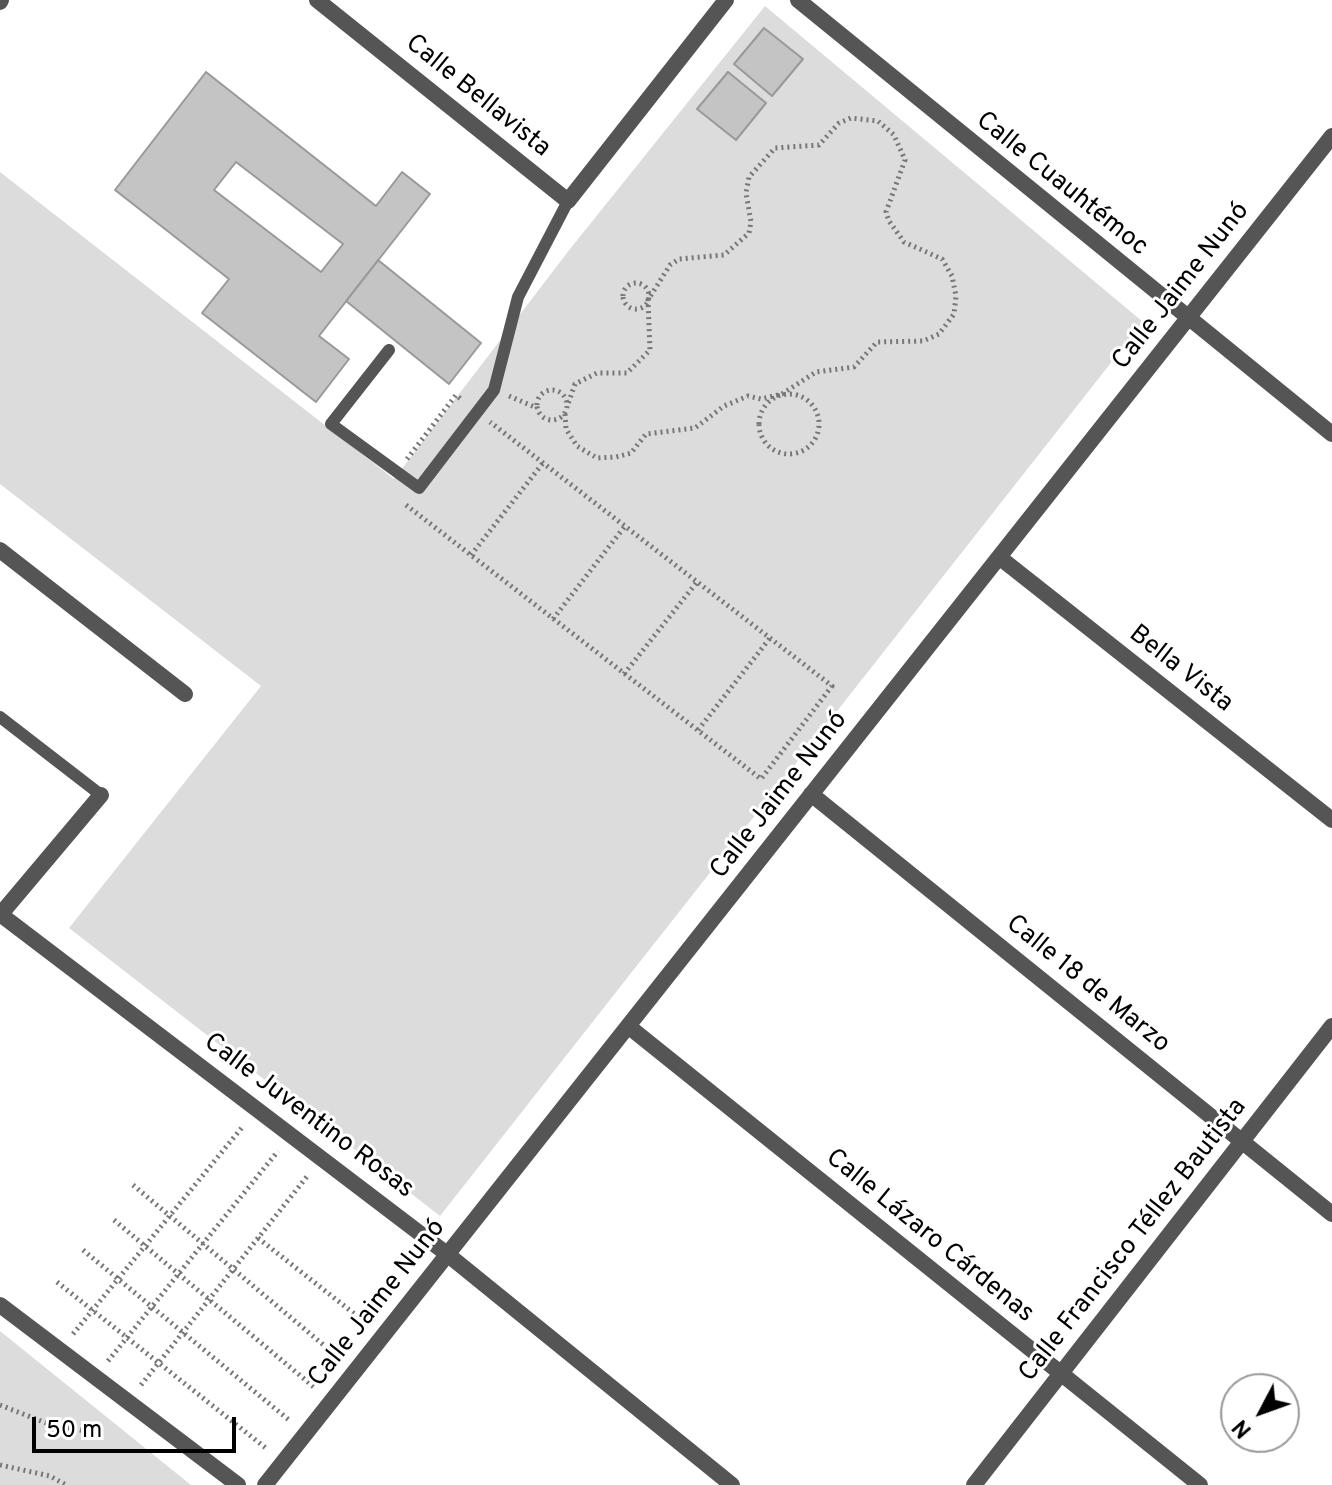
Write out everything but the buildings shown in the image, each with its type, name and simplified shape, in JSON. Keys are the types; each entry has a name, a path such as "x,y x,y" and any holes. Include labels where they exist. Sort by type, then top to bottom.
{"street":[{"name":"Calle Bellavista","path":"317,0 568,201"},
{"path":"568,201 726,0"},
{"name":"Calle Cuauhtémoc","path":"798,0 1332,434"},
{"name":"Calle Jaime Nunó","path":"265,1485 1332,136"},
{"path":"0,550 185,694"},
{"name":"Bella Vista","path":"999,557 1332,820"},
{"name":"Calle 18 de Marzo","path":"811,794 1332,1214"},
{"path":"0,915 101,795"},
{"name":"Calle Juventino Rosas","path":"0,915 447,1254 732,1485"},
{"name":"Calle Lázaro Cárdenas","path":"628,1026 1200,1485"},
{"name":"Calle Francisco Téllez Bautista","path":"974,1485 1332,1026"},
{"path":"0,1305 238,1485"}],"lane":[{"path":"389,350 331,424 419,488 494,390 518,297 568,201"},
{"path":"0,717 101,795"}],"path":[{"path":"648,300 643,306 631,307 624,298 625,289 635,283 644,285 648,300 650,350 627,373 597,373 575,384 568,404 566,429 577,446 597,458 631,453 646,434 695,428 724,406 748,396 761,399 782,394 802,397 817,411 819,422 814,441 797,452 788,454 771,447 760,432 761,413 766,405 782,394 816,372 854,367 877,342 923,341 939,334 954,314 952,276 942,259 904,242 889,221 886,212 905,160 894,135 878,121 851,118 839,123 819,145 775,148 749,177 746,193 751,222 749,233 724,255 679,259 670,265 648,300"},
{"path":"565,414 556,419 547,419 539,412 537,403 545,391 555,389 564,394 568,404"},
{"path":"396,472 456,395 832,686 761,779 400,500 412,485"},
{"path":"471,555 543,463"},
{"path":"553,619 625,526"},
{"path":"624,674 697,582"},
{"path":"698,730 770,638"},
{"path":"60,1350 257,1109"},
{"path":"95,1377 292,1135"},
{"path":"128,1402 322,1158"},
{"path":"133,1185 355,1372"},
{"path":"114,1220 331,1401"},
{"path":"258,1238 383,1336"},
{"path":"83,1250 305,1434"},
{"path":"57,1282 283,1462"},
{"path":"0,1405 46,1423 90,1432"},
{"path":"0,1465 50,1476 66,1485"}],"shaded area":[{"path":"765,6 1143,322 440,1216 69,928 261,686 0,484 0,172 394,479 570,249"},
{"path":"0,1331 191,1485 0,1485"}]}
